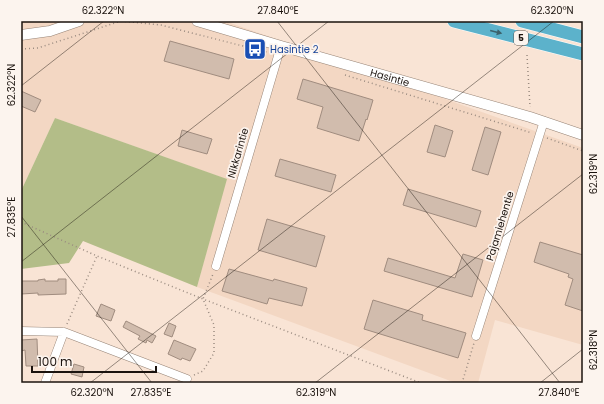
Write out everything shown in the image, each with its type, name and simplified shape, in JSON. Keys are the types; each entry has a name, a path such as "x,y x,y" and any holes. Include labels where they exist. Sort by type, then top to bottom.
{"highway":[{"name":"5","path":"454,21 583,54"},
{"name":"5","path":"522,21 583,37"}],"street":[{"path":"21,34 50,31 79,21"},
{"name":"Hasintie","path":"197,21 279,51 530,117 583,135"},
{"name":"Nikkarintie","path":"216,266 279,51"},
{"name":"Pajamiehentie","path":"476,336 544,121"},
{"path":"21,331 64,332 187,379"},
{"path":"45,383 64,332"}],"path":[{"path":"21,49 38,48 121,21 161,25 279,51"},
{"path":"527,55 530,117"},
{"path":"342,74 539,135 583,151"},
{"path":"21,222 97,256 203,299 421,383"},
{"path":"64,332 97,256"},
{"path":"187,379 203,371 214,353 214,325 203,299 216,266"},
{"path":"462,383 476,336"}],"shaded area":[{"path":"21,21 225,21 583,148 583,345 495,320 478,383 456,383 197,287 226,179 55,118 21,191"}],"green space":[{"path":"55,118 227,179 197,287 83,241 69,263 21,269 21,191"}],"building":[{"path":"170,41 234,59 229,79 164,61"},
{"path":"303,79 373,100 359,141 317,128 323,107 297,99"},
{"path":"21,91 41,100 35,112 21,106"},
{"path":"435,125 453,131 445,157 427,152"},
{"path":"485,127 501,132 488,175 472,170"},
{"path":"182,130 212,139 207,154 178,146"},
{"path":"280,159 336,175 331,192 275,176"},
{"path":"408,189 481,211 476,227 403,205"},
{"path":"267,219 325,236 316,267 258,250"},
{"path":"540,242 583,255 583,311 565,305 573,279 568,277 569,274 534,262"},
{"path":"463,254 483,260 472,297 384,271 388,258 455,278"},
{"path":"229,269 273,281 274,279 307,288 302,306 269,298 267,304 222,291"},
{"path":"45,279 45,281 58,281 58,279 66,279 66,294 21,294 21,281 38,281"},
{"path":"373,300 423,315 422,320 466,333 458,358 364,329"},
{"path":"101,304 115,310 111,321 96,316"},
{"path":"126,321 156,336 152,343 147,340 146,343 138,339 140,336 123,327"},
{"path":"169,323 176,326 172,337 164,334"},
{"path":"37,339 38,366 26,366 25,350 21,351 21,340"},
{"path":"174,340 196,349 190,361 182,358 181,360 168,354"},
{"path":"74,364 84,367 82,377 71,374"}],"place":[{"name":"Hasintie 2","path":"255,49"}]}
